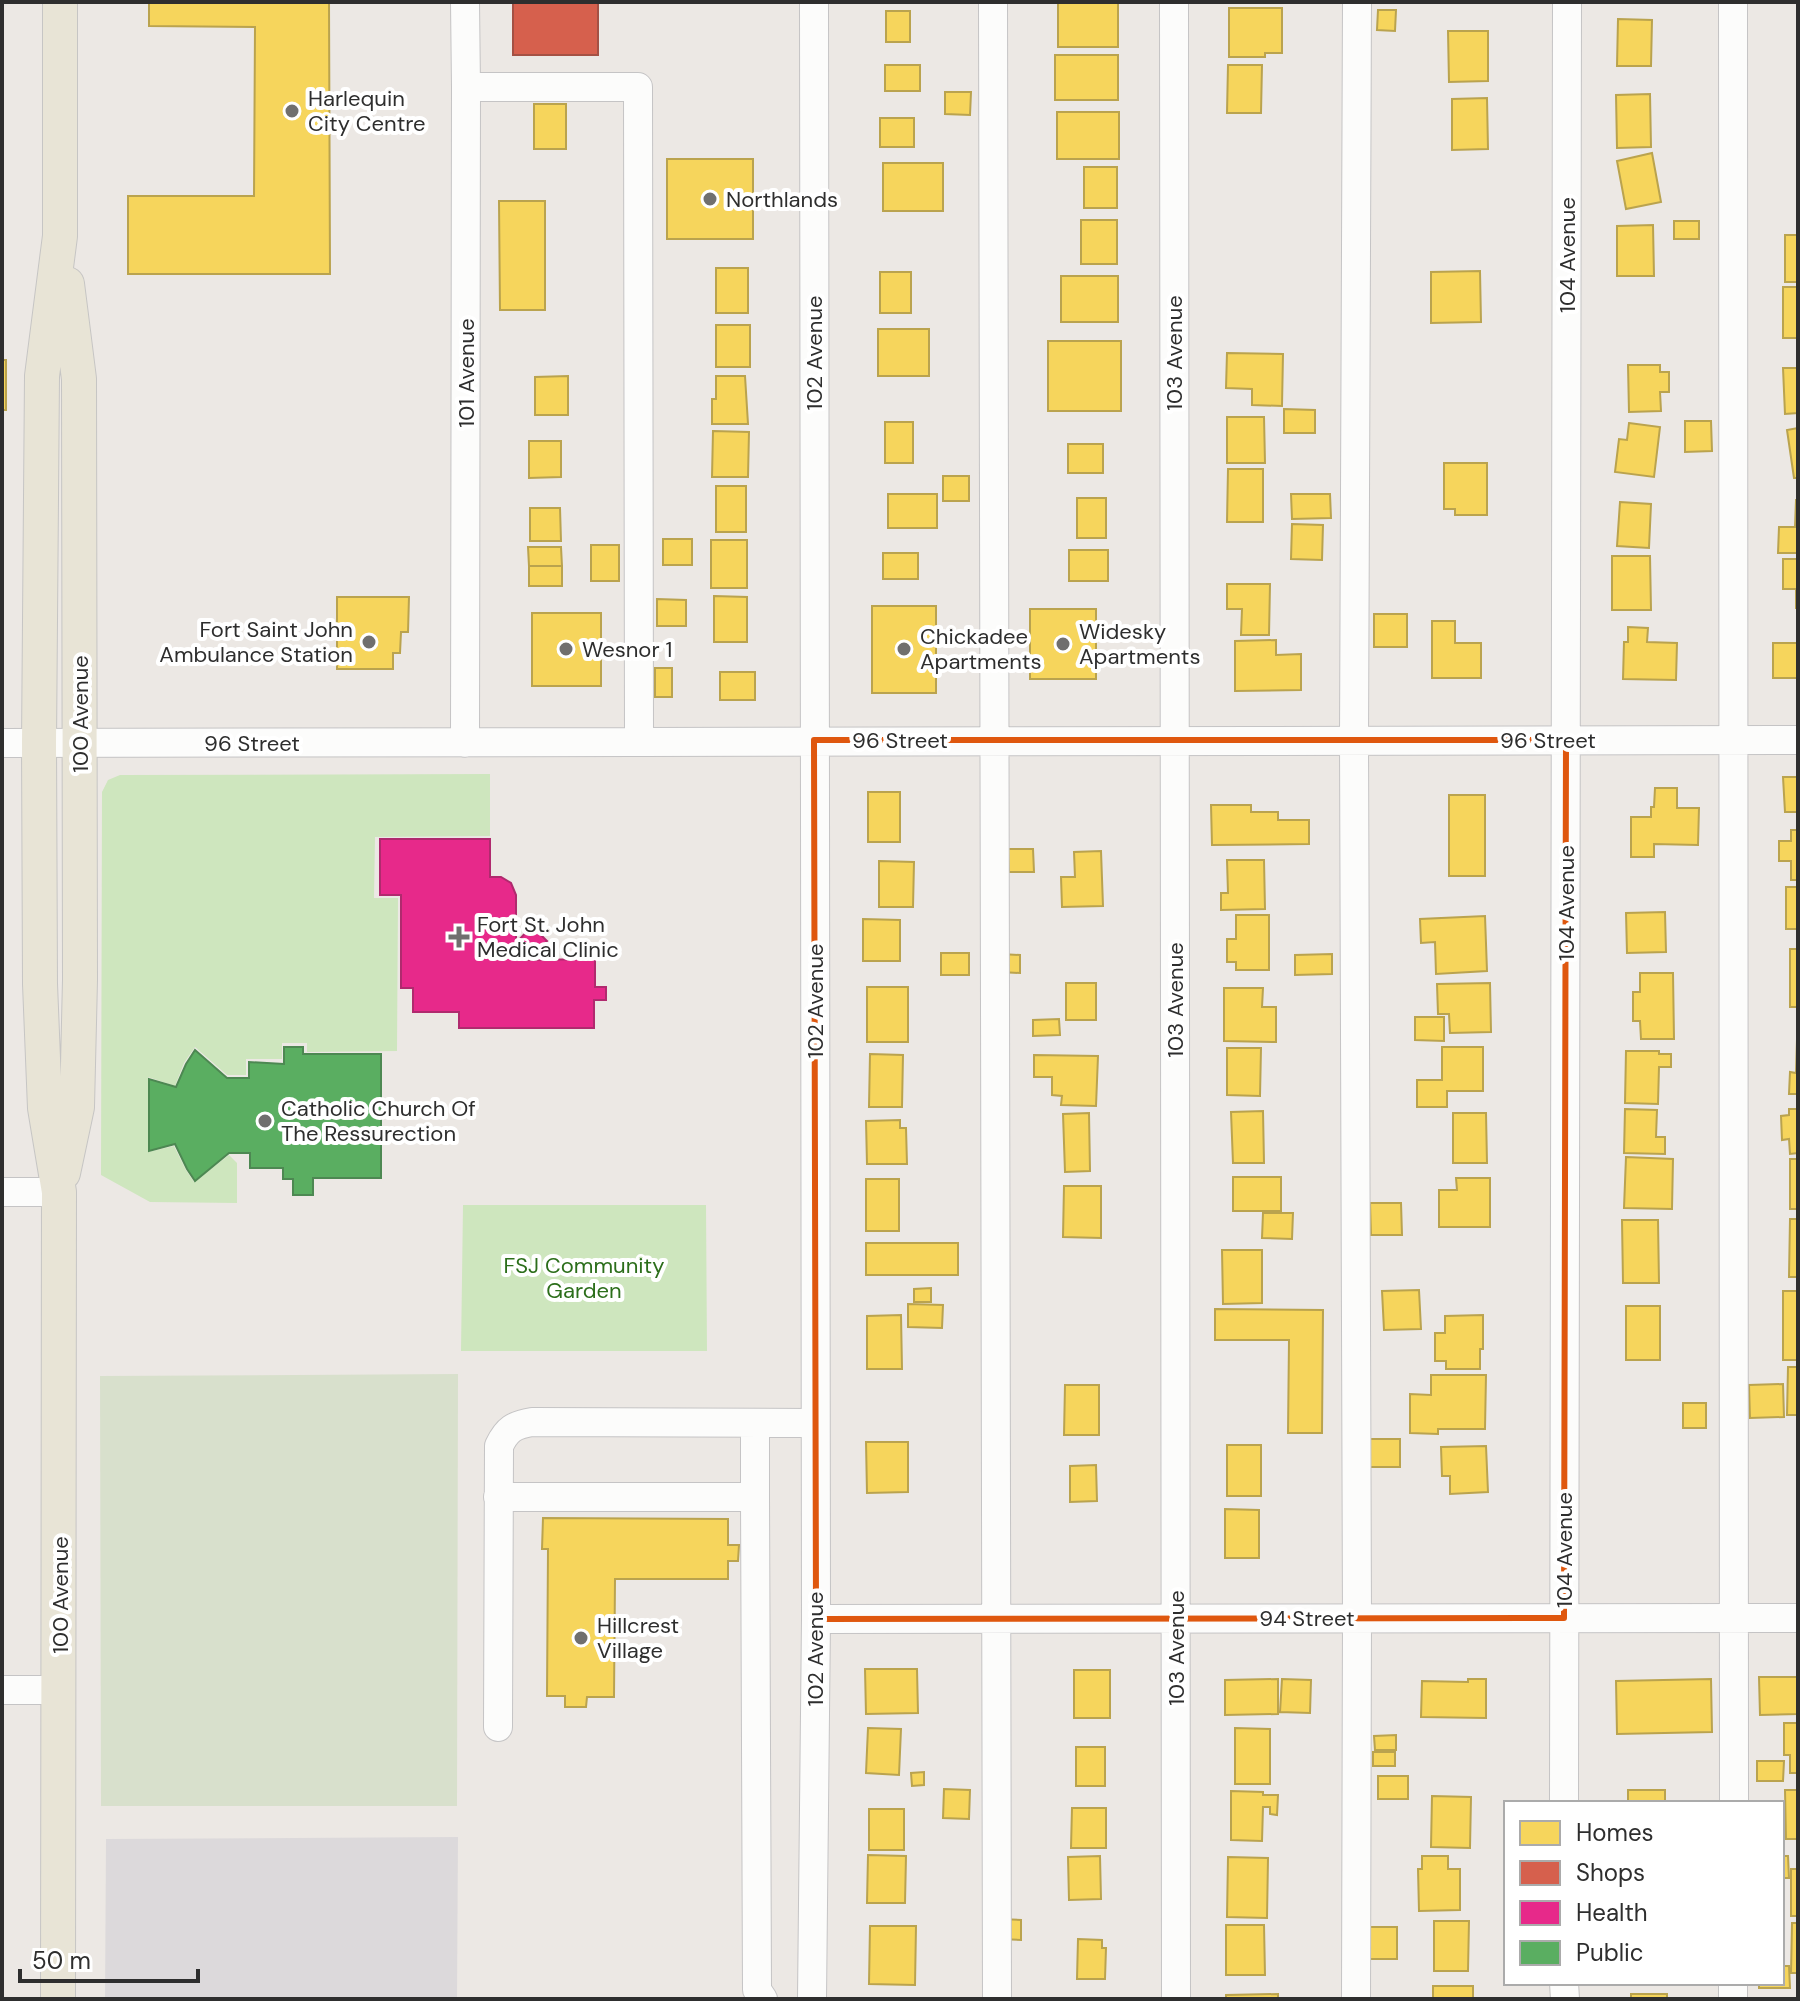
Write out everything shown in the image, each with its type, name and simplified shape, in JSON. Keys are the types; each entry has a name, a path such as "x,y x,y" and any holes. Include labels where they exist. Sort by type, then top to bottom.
{"main road":[{"name":"100 Avenue","path":"58,1999 59,1192 45,1108 40,984 39,743 42,376 60,236 60,2"},
{"name":"100 Avenue","path":"59,1192 77,1107 80,980 79,379 60,236"}],"street":[{"name":"101 Avenue","path":"465,2 465,743"},
{"name":"102 Avenue","path":"812,1999 816,1619 814,2"},
{"path":"993,2 997,1999"},
{"name":"103 Avenue","path":"1174,2 1176,1999"},
{"path":"1356,1999 1354,741 1357,2"},
{"name":"104 Avenue","path":"1564,1801 1567,2"},
{"path":"1733,2 1734,1801"},
{"path":"466,87 638,87 639,741"},
{"name":"96 Street","path":"2,743 1798,740"},
{"path":"2,1192 59,1192"},
{"path":"498,1727 499,1446 505,1434 518,1424 532,1422 815,1423"},
{"path":"755,1423 757,1990 763,1999"},
{"path":"498,1497 755,1497"},
{"name":"94 Street","path":"816,1619 1798,1618"},
{"path":"2,1690 60,1690"}],"highlighted area":[{"path":"814,740 1566,740 1564,1618 816,1619"}],"shaded area":[{"path":"458,1837 457,1999 105,1999 106,1839"}],"green space":[{"path":"490,774 490,836 375,837 374,898 398,898 397,1051 307,1052 307,1043 282,1043 282,1059 246,1059 246,1075 227,1075 195,1047 184,1063 175,1086 148,1077 148,1152 174,1146 194,1182 229,1155 237,1163 237,1203 150,1202 101,1175 102,792 108,780 120,775"},
{"name":"FSJ Community Garden","path":"463,1205 706,1205 707,1351 461,1351"},
{"path":"458,1374 457,1806 101,1806 100,1376"}],"building: Homes":[{"name":"Harlequin City Centre","path":"149,2 329,2 330,274 128,274 128,196 254,196 255,27 149,26"},
{"path":"1058,2 1118,2 1118,47 1058,47"},
{"path":"1229,8 1282,8 1282,53 1265,53 1265,57 1229,57"},
{"path":"1378,10 1396,10 1395,31 1377,30"},
{"path":"886,11 910,11 910,42 886,42"},
{"path":"1618,19 1652,20 1651,66 1617,66"},
{"path":"1448,31 1488,31 1488,81 1449,82"},
{"path":"1055,55 1118,55 1118,100 1055,100"},
{"path":"885,65 920,65 920,91 885,91"},
{"path":"1228,65 1262,65 1261,113 1227,113"},
{"path":"945,92 971,92 970,115 945,114"},
{"path":"1650,94 1651,147 1617,148 1616,95"},
{"path":"1487,98 1488,149 1452,150 1452,99"},
{"path":"534,104 566,104 566,149 534,149"},
{"path":"1057,112 1119,112 1119,159 1057,159"},
{"path":"880,118 914,118 914,147 880,147"},
{"path":"1652,153 1661,202 1626,209 1617,161"},
{"name":"Northlands","path":"667,159 753,159 753,239 667,239"},
{"path":"883,163 943,163 943,211 883,211"},
{"path":"1084,167 1117,167 1117,208 1084,208"},
{"path":"499,201 545,201 545,310 500,310"},
{"path":"1081,220 1117,220 1117,264 1081,264"},
{"path":"1674,221 1699,221 1699,239 1674,239"},
{"path":"1653,225 1654,276 1617,276 1617,226"},
{"path":"1785,235 1798,235 1798,282 1785,282"},
{"path":"716,268 748,268 748,313 716,313"},
{"path":"1480,271 1481,322 1431,323 1431,272"},
{"path":"880,272 911,272 911,313 880,313"},
{"path":"1061,276 1118,276 1118,322 1061,322"},
{"path":"1783,287 1798,287 1798,338 1783,338"},
{"path":"716,325 750,325 750,367 716,367"},
{"path":"878,329 929,329 929,376 878,376"},
{"path":"1048,341 1121,341 1121,411 1048,411"},
{"path":"1227,353 1283,354 1282,406 1252,405 1252,389 1226,388"},
{"path":"2,360 6,360 6,410 2,410"},
{"path":"1628,365 1660,365 1660,372 1669,372 1669,392 1660,392 1661,411 1629,412"},
{"path":"1783,368 1798,368 1798,413 1785,414"},
{"path":"568,376 568,415 535,415 535,377"},
{"path":"716,376 745,376 748,424 712,424"},
{"path":"1284,409 1315,410 1315,433 1284,433"},
{"path":"1227,417 1264,417 1265,463 1227,463"},
{"path":"1685,421 1711,421 1712,451 1685,452"},
{"path":"885,422 913,422 913,463 885,463"},
{"path":"1629,423 1660,427 1654,477 1615,472 1619,439 1627,440"},
{"path":"1798,428 1798,478 1794,478 1787,430"},
{"path":"713,431 749,432 748,477 712,477"},
{"path":"529,441 561,441 561,477 529,478"},
{"path":"1068,444 1103,444 1103,473 1068,473"},
{"path":"1444,463 1487,463 1487,515 1455,515 1455,509 1444,509"},
{"path":"1228,469 1263,469 1263,522 1227,522"},
{"path":"943,476 969,476 969,501 943,501"},
{"path":"716,486 746,486 746,532 716,532"},
{"path":"888,494 937,494 937,528 888,528"},
{"path":"1291,494 1330,494 1331,518 1292,519"},
{"path":"1077,498 1106,498 1106,538 1077,538"},
{"path":"1796,500 1798,553 1778,553 1779,527 1795,527"},
{"path":"1620,502 1651,504 1649,548 1617,546"},
{"path":"530,508 560,508 561,541 530,541"},
{"path":"1292,524 1323,525 1322,560 1291,559"},
{"path":"663,539 692,539 692,565 663,565"},
{"path":"711,540 747,540 747,588 711,588"},
{"path":"591,545 619,545 619,581 591,581"},
{"path":"528,547 561,547 562,566 529,566"},
{"path":"1069,550 1108,550 1108,581 1069,581"},
{"path":"883,553 918,553 918,579 883,579"},
{"path":"1612,556 1650,556 1651,610 1612,610"},
{"path":"1783,559 1798,559 1798,608 1796,589 1783,589"},
{"path":"529,566 562,566 562,586 529,586"},
{"path":"1227,584 1270,584 1269,635 1241,635 1242,609 1227,609"},
{"path":"714,596 747,597 747,642 714,642"},
{"name":"Fort Saint John Ambulance Station","path":"337,597 409,597 408,632 401,632 400,653 393,653 393,669 337,669"},
{"path":"657,599 686,600 686,626 657,626"},
{"name":"Chickadee Apartments","path":"872,606 936,606 936,693 872,693"},
{"name":"Widesky Apartments","path":"1030,609 1096,609 1096,679 1030,679"},
{"name":"Wesnor 1","path":"532,613 601,613 601,686 532,686"},
{"path":"1374,614 1407,614 1407,647 1374,647"},
{"path":"1432,621 1455,621 1455,643 1481,643 1481,678 1432,678"},
{"path":"1628,627 1648,628 1647,642 1677,643 1676,680 1623,679 1624,642 1628,642"},
{"path":"1276,640 1276,655 1301,654 1301,690 1235,691 1235,641"},
{"path":"1773,643 1798,643 1798,678 1773,678"},
{"path":"655,668 672,668 672,697 655,697"},
{"path":"720,672 755,672 755,700 720,700"},
{"path":"1783,777 1798,777 1798,812 1785,812"},
{"path":"1655,788 1677,788 1677,808 1699,808 1698,845 1654,844 1654,857 1631,857 1631,817 1651,817"},
{"path":"868,792 900,792 900,842 868,842"},
{"path":"1449,795 1485,795 1485,876 1449,876"},
{"path":"1211,805 1251,805 1251,812 1278,812 1278,820 1309,820 1309,844 1212,845"},
{"path":"1791,830 1798,830 1798,880 1791,880 1791,861 1779,861 1779,841 1791,841"},
{"path":"1008,849 1033,849 1034,872 1009,872"},
{"path":"1101,851 1103,906 1062,907 1061,877 1075,877 1074,852"},
{"path":"1227,860 1264,860 1265,909 1221,910 1221,893 1228,893"},
{"path":"879,861 914,862 913,907 879,907"},
{"path":"1786,887 1798,887 1798,929 1786,929"},
{"path":"1665,912 1666,952 1627,953 1626,913"},
{"path":"1236,915 1269,915 1269,970 1236,970 1236,962 1227,962 1227,939 1236,939"},
{"path":"1485,916 1487,971 1436,974 1435,942 1421,943 1420,919"},
{"path":"863,919 900,920 900,961 863,961"},
{"path":"1790,949 1798,949 1798,1007 1790,1007"},
{"path":"941,953 969,953 969,975 941,975"},
{"path":"1001,954 1020,955 1020,973 1001,972"},
{"path":"1332,954 1332,974 1295,975 1295,955"},
{"path":"1640,973 1673,973 1674,1039 1641,1039 1640,1021 1633,1021 1633,992 1640,992"},
{"path":"1066,983 1096,983 1096,1020 1066,1020"},
{"path":"1490,983 1491,1032 1450,1033 1449,1014 1438,1014 1437,984"},
{"path":"867,987 908,987 908,1042 867,1042"},
{"path":"1224,988 1263,988 1262,1007 1276,1007 1276,1042 1224,1041"},
{"path":"1415,1017 1444,1017 1444,1041 1415,1040"},
{"path":"1059,1019 1060,1035 1033,1036 1033,1020"},
{"path":"1797,1039 1798,1094 1789,1094 1790,1072 1796,1073"},
{"path":"1442,1047 1483,1047 1483,1091 1447,1091 1447,1107 1417,1107 1417,1080 1442,1080"},
{"path":"1227,1048 1261,1048 1260,1096 1227,1095"},
{"path":"1626,1051 1671,1054 1671,1067 1659,1067 1658,1104 1625,1103"},
{"path":"870,1054 903,1055 902,1107 869,1107"},
{"path":"1034,1055 1098,1056 1096,1106 1061,1105 1062,1096 1052,1095 1052,1077 1034,1077"},
{"path":"1625,1109 1657,1110 1656,1137 1665,1137 1665,1154 1624,1153"},
{"path":"1789,1109 1798,1109 1798,1153 1790,1154 1789,1139 1782,1140 1781,1116 1789,1115"},
{"path":"1263,1111 1264,1163 1233,1163 1231,1112"},
{"path":"1089,1113 1090,1171 1065,1172 1063,1114"},
{"path":"1453,1113 1486,1113 1487,1163 1453,1163"},
{"path":"900,1120 900,1128 906,1128 907,1164 867,1164 866,1121"},
{"path":"1626,1157 1673,1159 1672,1209 1624,1208"},
{"path":"1790,1159 1798,1159 1798,1209 1790,1209"},
{"path":"1233,1177 1281,1177 1281,1211 1233,1211"},
{"path":"1456,1178 1490,1178 1490,1227 1439,1227 1439,1190 1457,1190"},
{"path":"866,1179 899,1179 899,1231 866,1231"},
{"path":"1064,1186 1101,1186 1101,1238 1063,1237"},
{"path":"1370,1203 1401,1203 1402,1235 1371,1235"},
{"path":"1263,1213 1293,1213 1292,1239 1262,1238"},
{"path":"1790,1219 1798,1219 1798,1277 1789,1277"},
{"path":"1622,1220 1658,1220 1659,1283 1623,1283"},
{"path":"866,1243 958,1243 958,1275 866,1275"},
{"path":"1222,1250 1262,1250 1262,1303 1223,1304"},
{"path":"931,1288 931,1302 914,1302 914,1289"},
{"path":"1419,1290 1421,1329 1384,1330 1382,1291"},
{"path":"1783,1291 1798,1291 1798,1360 1783,1360"},
{"path":"908,1304 943,1305 942,1328 908,1327"},
{"path":"1626,1306 1660,1306 1660,1360 1626,1360"},
{"path":"1215,1309 1323,1310 1322,1433 1288,1433 1289,1340 1215,1340"},
{"path":"901,1315 902,1369 867,1369 867,1316"},
{"path":"1483,1315 1480,1369 1446,1369 1446,1361 1435,1361 1435,1333 1445,1333 1445,1316"},
{"path":"1788,1367 1798,1367 1798,1415 1787,1415"},
{"path":"1431,1375 1486,1375 1485,1429 1438,1429 1438,1434 1410,1433 1410,1394 1431,1395"},
{"path":"1783,1384 1784,1417 1750,1418 1749,1385"},
{"path":"1065,1385 1099,1385 1099,1435 1064,1435"},
{"path":"1683,1403 1706,1403 1706,1428 1683,1428"},
{"path":"1364,1439 1400,1439 1400,1467 1364,1467"},
{"path":"866,1442 908,1442 908,1492 867,1493"},
{"path":"1227,1445 1261,1445 1261,1496 1227,1496"},
{"path":"1486,1446 1488,1492 1450,1494 1450,1476 1442,1476 1441,1447"},
{"path":"1096,1465 1097,1501 1070,1502 1070,1466"},
{"path":"1225,1509 1259,1510 1259,1558 1225,1558"},
{"name":"Hillcrest Village","path":"543,1518 728,1519 728,1545 739,1545 738,1561 728,1561 728,1579 615,1579 614,1697 587,1697 586,1707 565,1707 565,1696 547,1696 548,1549 542,1549"},
{"path":"865,1669 917,1669 918,1713 866,1714"},
{"path":"1074,1670 1110,1670 1110,1718 1074,1718"},
{"path":"1759,1677 1798,1677 1798,1714 1760,1715"},
{"path":"1278,1679 1278,1714 1225,1715 1225,1680"},
{"path":"1282,1679 1311,1680 1310,1713 1280,1712"},
{"path":"1468,1679 1486,1679 1486,1718 1421,1717 1422,1681 1468,1682"},
{"path":"1711,1679 1712,1732 1617,1734 1616,1681"},
{"path":"1784,1723 1798,1723 1798,1773 1790,1773 1790,1755 1784,1755"},
{"path":"868,1728 901,1729 899,1775 866,1773"},
{"path":"1235,1728 1270,1729 1270,1784 1235,1784"},
{"path":"1396,1735 1396,1750 1375,1750 1374,1736"},
{"path":"1076,1747 1105,1747 1105,1786 1076,1786"},
{"path":"1373,1752 1395,1752 1395,1766 1373,1766"},
{"path":"1757,1761 1784,1761 1783,1781 1757,1781"},
{"path":"924,1772 924,1785 912,1786 911,1773"},
{"path":"1378,1776 1408,1776 1408,1799 1378,1799"},
{"path":"944,1789 970,1790 969,1819 943,1818"},
{"path":"1628,1790 1665,1790 1665,1801 1628,1801"},
{"path":"1785,1790 1798,1790 1798,1839 1786,1839"},
{"path":"1231,1791 1278,1795 1277,1815 1270,1814 1270,1807 1263,1807 1262,1841 1231,1840"},
{"path":"1432,1796 1471,1797 1470,1848 1431,1847"},
{"path":"1072,1808 1106,1808 1106,1848 1071,1848"},
{"path":"869,1809 904,1809 904,1850 869,1850"},
{"path":"868,1855 906,1856 905,1903 867,1903"},
{"path":"1100,1856 1101,1899 1069,1900 1068,1857"},
{"path":"1422,1856 1448,1856 1448,1869 1460,1869 1460,1910 1419,1911 1418,1869 1422,1869"},
{"path":"1784,1856 1788,1856 1789,1878 1784,1878"},
{"path":"1228,1857 1268,1858 1267,1918 1227,1917"},
{"path":"1791,1869 1798,1869 1798,1916 1791,1916"},
{"path":"999,1919 1021,1920 1021,1940 999,1939"},
{"path":"1434,1921 1469,1921 1468,1971 1434,1971"},
{"path":"1792,1923 1798,1923 1798,1973 1791,1973"},
{"path":"1226,1925 1264,1925 1265,1975 1226,1975"},
{"path":"870,1926 916,1926 915,1985 869,1984"},
{"path":"1364,1927 1397,1927 1397,1959 1365,1959"},
{"path":"1078,1939 1102,1940 1102,1948 1106,1948 1105,1979 1077,1979"},
{"path":"1784,1966 1789,1966 1790,1988 1759,1988 1759,1985 1784,1985"},
{"path":"1433,1986 1473,1986 1473,1999 1433,1999"},
{"path":"1278,1994 1278,1999 1226,1999 1226,1995"},
{"path":"1631,1994 1667,1994 1667,1999 1631,1999"}],"building: Shops":[{"path":"513,2 598,2 598,55 513,55"}],"building: Health":[{"name":"Fort St. John Medical Clinic","path":"380,839 490,839 490,877 501,877 511,883 516,895 516,943 532,926 547,941 529,960 595,959 595,987 606,987 606,1000 594,1000 594,1028 459,1028 459,1012 413,1012 413,988 401,988 401,895 380,895"}],"building: Public":[{"name":"Catholic Church Of The Ressurection","path":"284,1047 303,1047 303,1054 381,1054 381,1178 313,1178 313,1195 293,1195 293,1179 283,1179 283,1168 250,1168 250,1153 229,1153 195,1181 175,1144 149,1151 149,1079 176,1087 195,1050 227,1078 249,1078 249,1062 284,1064"}],"place":[{"name":"Harlequin City Centre","path":"292,111"},
{"name":"Northlands","path":"710,199"},
{"name":"Fort Saint John Ambulance Station","path":"369,642"},
{"name":"Widesky Apartments","path":"1063,644"},
{"name":"Wesnor 1","path":"566,649"},
{"name":"Chickadee Apartments","path":"904,649"},
{"name":"Fort St. John Medical Clinic","path":"459,937"},
{"name":"Catholic Church Of The Ressurection","path":"265,1121"},
{"name":"Hillcrest Village","path":"581,1638"}]}
